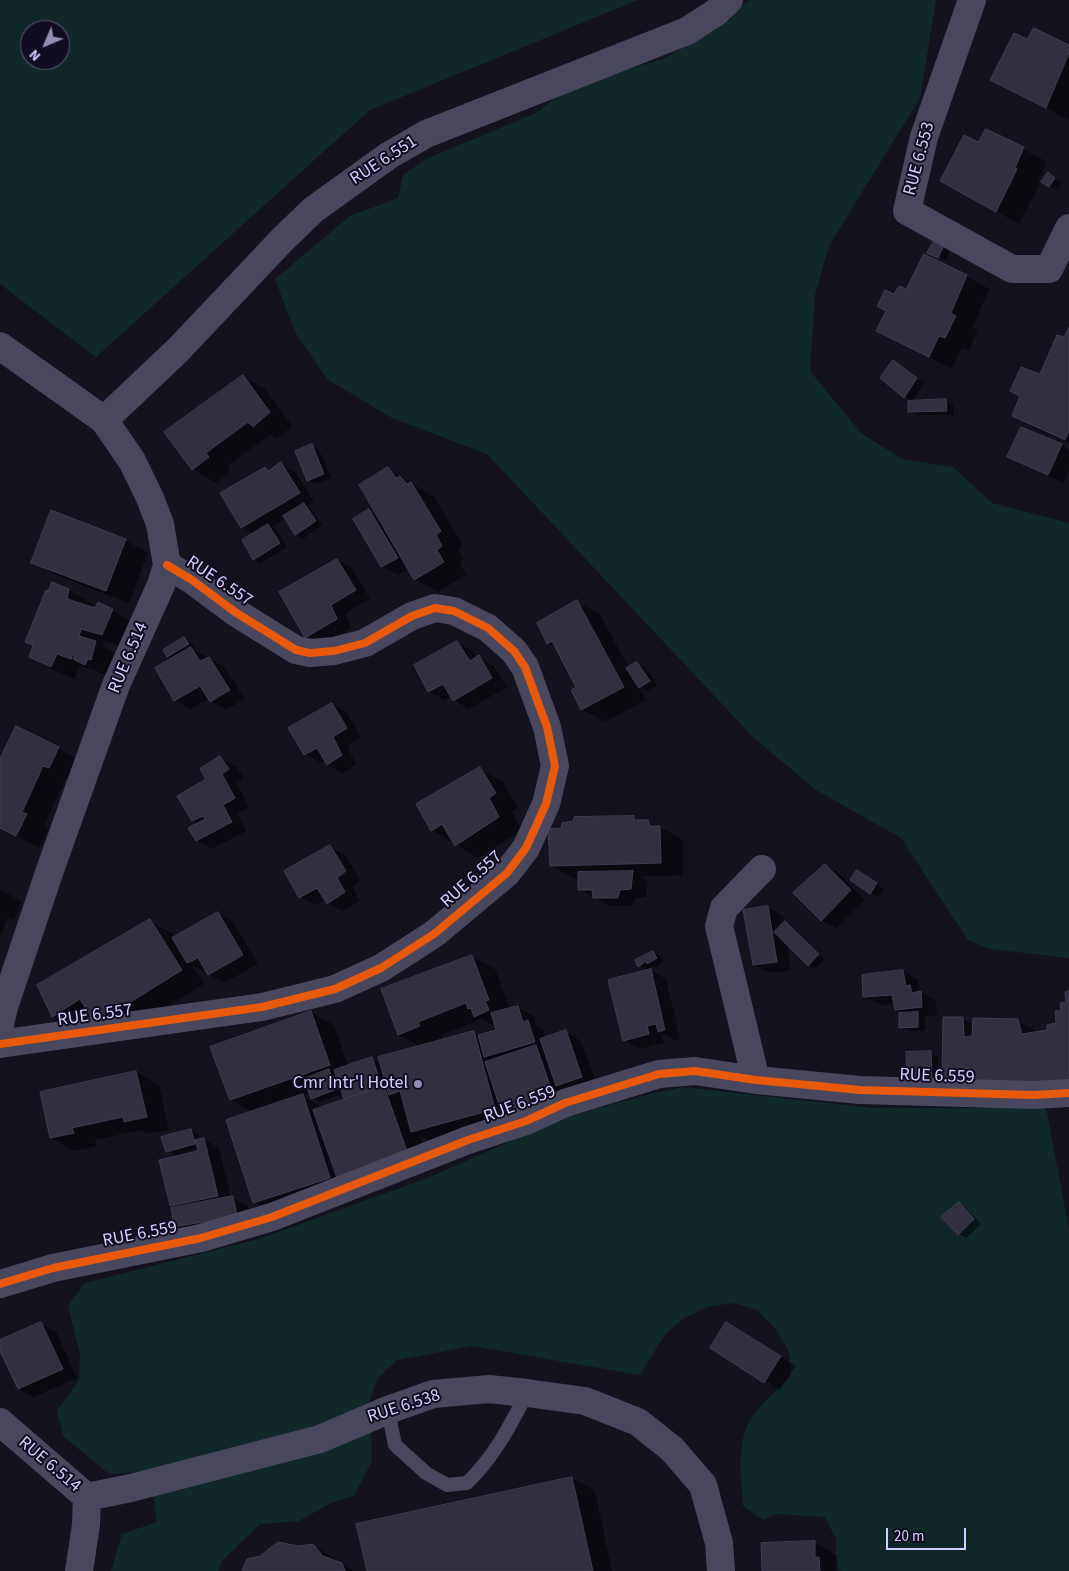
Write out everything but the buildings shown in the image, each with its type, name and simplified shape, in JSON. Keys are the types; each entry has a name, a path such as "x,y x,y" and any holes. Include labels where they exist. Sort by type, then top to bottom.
{"street":[{"name":"RUE 6.551","path":"104,420 178,350 281,241 313,210 388,156 426,134 687,32 715,13 729,0"},
{"name":"RUE 6.553","path":"972,0 924,136 907,211 1012,269 1049,269 1069,228"},
{"name":"RUE 6.514","path":"0,346 104,420 132,462 150,498 160,524 167,565 162,586 116,685 50,870 0,1024"},
{"name":"RUE 6.557","path":"0,1044 262,1007 335,989 381,968 434,934 507,873 526,848 546,804 555,766 547,726 525,667 514,651 488,628 454,610 435,608 412,616 365,643 334,651 310,653 296,650 282,642 167,565"},
{"path":"756,1080 719,926 724,908 762,869"},
{"name":"RUE 6.559","path":"0,1284 53,1268 201,1238 272,1217 468,1140 526,1120 565,1103 659,1074 695,1072 756,1080 869,1090 1033,1095 1069,1093"},
{"name":"RUE 6.538","path":"87,1497 131,1488 320,1439 388,1410 433,1394 489,1389 527,1393 585,1401 638,1422 672,1448 703,1485 719,1542 721,1571"},
{"name":"RUE 6.514","path":"0,1422 87,1497 86,1525 79,1571"}],"lane":[{"path":"388,1410 395,1445 426,1473 447,1485 467,1483 482,1469 503,1439 527,1393"}],"green space":[{"path":"0,0 638,0 370,110 96,357 0,284"},
{"path":"750,0 936,0 920,98 829,246 815,295 810,371 861,433 902,459 953,467 992,503 1069,523 1069,958 989,949 968,940 901,838 816,790 754,738 487,454 392,418 327,379 295,332 275,279 350,216 398,198 403,175 424,160 538,112 569,86 664,59"},
{"path":"683,1087 873,1108 1046,1108 1069,1229 1069,1571 835,1571 836,1539 825,1517 775,1514 763,1520 743,1506 741,1456 745,1431 758,1409 791,1376 789,1352 776,1329 757,1310 733,1303 707,1307 684,1318 666,1333 640,1375 472,1346 397,1360 378,1378 370,1399 372,1461 354,1496 331,1503 299,1521 260,1524 221,1562 219,1571 111,1571 122,1534 157,1522 150,1471 109,1474 63,1436 57,1411 79,1380 80,1354 68,1306 85,1283 262,1238 430,1177 563,1118"}],"cycle path":[{"path":"0,1044 262,1007 335,989 381,968 434,934 507,873 526,848 546,804 555,766 547,727 525,667 514,651 488,628 454,611 435,608 412,616 365,643 334,651 310,653 296,650 235,612 192,580 167,565"},
{"path":"0,1284 53,1268 201,1238 272,1217 468,1140 526,1121 565,1103 659,1074 695,1071 756,1080 860,1090 1033,1095 1069,1093"}],"place":[{"name":"Cmr Intr'l Hotel","path":"418,1084"}]}
